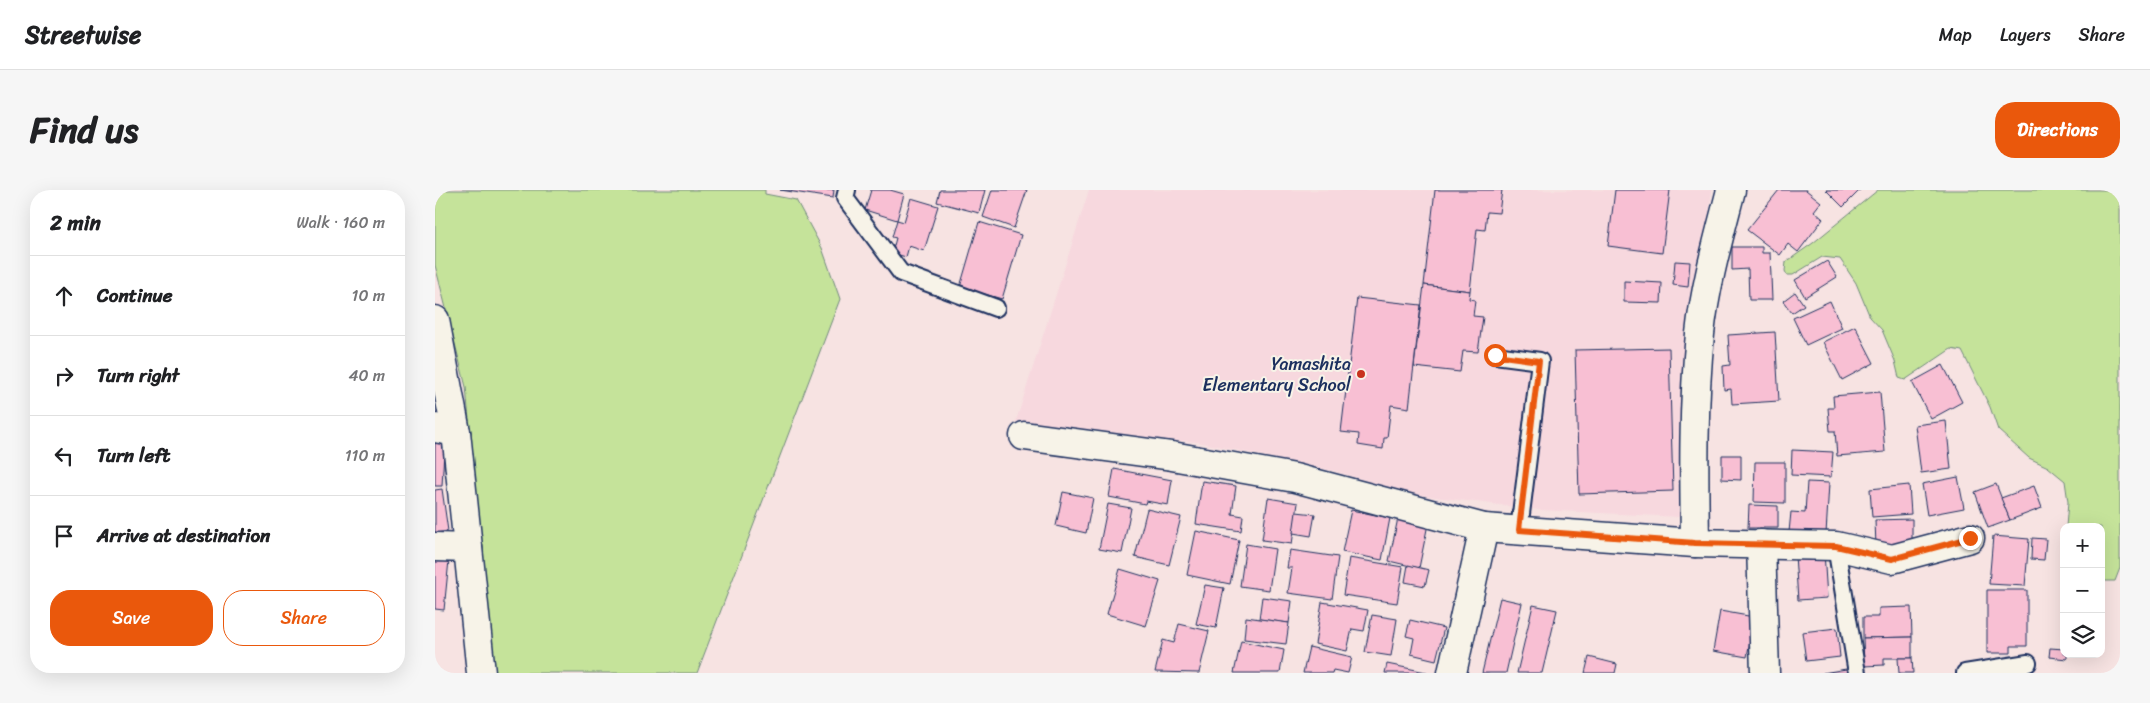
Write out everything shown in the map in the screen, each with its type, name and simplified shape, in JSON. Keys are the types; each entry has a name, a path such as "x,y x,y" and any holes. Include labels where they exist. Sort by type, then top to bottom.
{"street":[{"path":"1695,543 1693,446 1700,333 1714,255 1731,190"},
{"path":"435,320 446,430 468,548 481,673"},
{"path":"1024,436 1172,456 1295,478 1484,528 1695,543 1836,546 1892,559 1970,538"},
{"path":"1452,673 1484,528"},
{"path":"1761,544 1765,673"},
{"path":"435,547 468,548"}],"lane":[{"path":"847,190 845,198 901,273 996,308"},
{"path":"1495,355 1539,361 1519,530"},
{"path":"1836,546 1857,673"},
{"path":"1965,673 2028,663"}],"shaded area":[{"name":"Yamashita Elementary School","path":"1089,190 1712,190 1694,327 1680,517 1540,510 1411,494 1333,471 1198,442 1063,434 1016,421"}],"green space":[{"path":"435,190 765,190 765,194 796,200 822,248 840,299 697,673 492,673 466,387 435,265"},
{"path":"1878,190 2120,190 2120,568 2115,581 2105,581 2105,523 2066,523 2068,502 2065,481 2048,467 2029,458 1998,430 1990,407 1962,351 1951,349 1905,380 1899,378 1895,361 1882,330 1870,317 1856,283 1840,259 1822,257 1793,275 1787,275 1785,271 1786,262 1813,243"}],"building":[{"path":"780,190 834,190 833,198"},
{"path":"871,190 890,190 904,194 897,220 865,210"},
{"path":"940,190 985,190 979,213 937,202"},
{"path":"992,190 1027,190 1014,228 983,217"},
{"path":"1435,190 1502,190 1499,213 1487,212 1485,230 1477,229 1470,291 1424,285"},
{"path":"1615,190 1670,190 1662,253 1608,246"},
{"path":"1779,190 1806,190 1821,202 1814,211 1823,219 1798,252 1788,244 1780,255 1747,230"},
{"path":"1826,190 1860,190 1843,207"},
{"path":"911,198 938,206 924,251 909,246 906,257 892,253 896,238 892,237 897,220 904,222"},
{"path":"979,222 1021,235 1002,299 960,287"},
{"path":"1732,247 1762,247 1762,253 1770,253 1772,300 1749,300 1748,269 1732,270"},
{"path":"1675,261 1690,262 1688,287 1673,285"},
{"path":"1827,261 1837,277 1805,297 1795,280"},
{"path":"1624,281 1662,283 1661,303 1624,302"},
{"path":"1424,285 1470,291 1469,299 1475,300 1473,316 1483,317 1478,352 1463,351 1460,372 1414,367"},
{"path":"1795,292 1804,305 1792,313 1783,301"},
{"path":"1357,298 1421,305 1409,408 1391,405 1387,438 1384,438 1383,449 1358,445 1359,434 1341,432"},
{"path":"1830,301 1842,328 1806,345 1793,318"},
{"path":"1855,326 1874,363 1842,380 1823,342"},
{"path":"1775,332 1779,401 1732,404 1731,389 1724,390 1723,366 1730,365 1728,335"},
{"path":"1669,348 1673,491 1579,494 1575,350"},
{"path":"1943,365 1962,402 1931,419 1912,382"},
{"path":"1880,392 1885,452 1837,456 1835,431 1830,431 1828,408 1834,408 1833,396"},
{"path":"1946,421 1951,469 1921,473 1915,425"},
{"path":"435,433 445,434 442,486 435,486"},
{"path":"1792,450 1833,452 1831,477 1791,475"},
{"path":"1722,455 1741,455 1741,480 1722,479"},
{"path":"1755,462 1785,462 1785,503 1754,502"},
{"path":"1114,469 1172,480 1168,505 1146,501 1145,504 1109,497"},
{"path":"1958,477 1964,508 1927,515 1922,484"},
{"path":"1202,481 1236,486 1232,514 1243,516 1241,531 1196,524"},
{"path":"1807,482 1829,483 1826,534 1789,532 1791,512 1805,513"},
{"path":"1996,484 2010,520 1988,528 1975,492"},
{"path":"1909,485 1911,514 1872,517 1870,489"},
{"path":"2034,486 2042,508 2010,520 2001,498"},
{"path":"442,489 448,531 435,533 435,490"},
{"path":"1063,492 1093,498 1086,533 1056,526"},
{"path":"1268,498 1298,503 1292,544 1262,540"},
{"path":"1108,504 1131,508 1122,553 1099,549"},
{"path":"1749,505 1778,506 1778,528 1748,528"},
{"path":"1147,509 1181,517 1169,565 1135,557"},
{"path":"1351,510 1390,518 1382,560 1342,552"},
{"path":"1296,512 1315,514 1311,536 1293,533"},
{"path":"1398,518 1428,524 1419,568 1389,561"},
{"path":"1912,519 1912,546 1876,547 1875,520"},
{"path":"1196,531 1239,540 1230,584 1187,575"},
{"path":"1993,536 2029,539 2025,586 1989,584"},
{"path":"2032,538 2046,539 2044,560 2031,559"},
{"path":"1246,544 1275,549 1269,590 1240,586"},
{"path":"1290,550 1338,557 1332,599 1288,593 1292,568 1287,568"},
{"path":"1824,552 1827,598 1798,600 1795,555"},
{"path":"435,558 449,560 444,610 435,609"},
{"path":"1349,558 1403,567 1397,603 1343,595"},
{"path":"1408,565 1429,570 1425,586 1405,582"},
{"path":"1120,569 1160,581 1146,626 1107,614"},
{"path":"1205,585 1224,588 1216,628 1196,624"},
{"path":"1987,590 2027,590 2027,646 2011,646 2011,653 1987,653"},
{"path":"1262,597 1292,601 1289,623 1259,619"},
{"path":"1500,598 1522,603 1506,673 1482,673"},
{"path":"1322,602 1368,610 1364,631 1352,629 1347,651 1315,644"},
{"path":"1533,605 1557,610 1542,673 1517,673"},
{"path":"1911,607 1912,637 1863,638 1863,617 1879,617 1879,608"},
{"path":"1720,611 1754,617 1747,657 1713,651"},
{"path":"1372,615 1397,619 1391,656 1365,652"},
{"path":"1246,617 1289,623 1286,644 1244,639"},
{"path":"1410,620 1444,628 1436,660 1411,654 1414,638 1406,636"},
{"path":"1179,624 1209,631 1199,673 1155,672 1163,640 1174,643"},
{"path":"1837,628 1840,657 1806,661 1802,632"},
{"path":"1912,637 1912,658 1884,658 1884,665 1864,666 1863,638"},
{"path":"1241,641 1284,650 1280,673 1234,673"},
{"path":"1309,647 1352,657 1348,673 1333,670 1332,673 1303,673"},
{"path":"2050,648 2060,649 2060,658 2067,659 2049,657"},
{"path":"1589,657 1617,664 1615,673 1585,673"},
{"path":"1898,658 1912,658 1913,673 1899,673"},
{"path":"1387,664 1426,672 1426,673 1385,673"},
{"path":"1846,669 1847,673 1823,673"}],"place":[{"name":"Yamashita Elementary School","path":"1361,374"}],"route":[{"path":"1495,355 1539,361 1519,530 1695,543 1836,546 1892,559 1970,538"}]}
